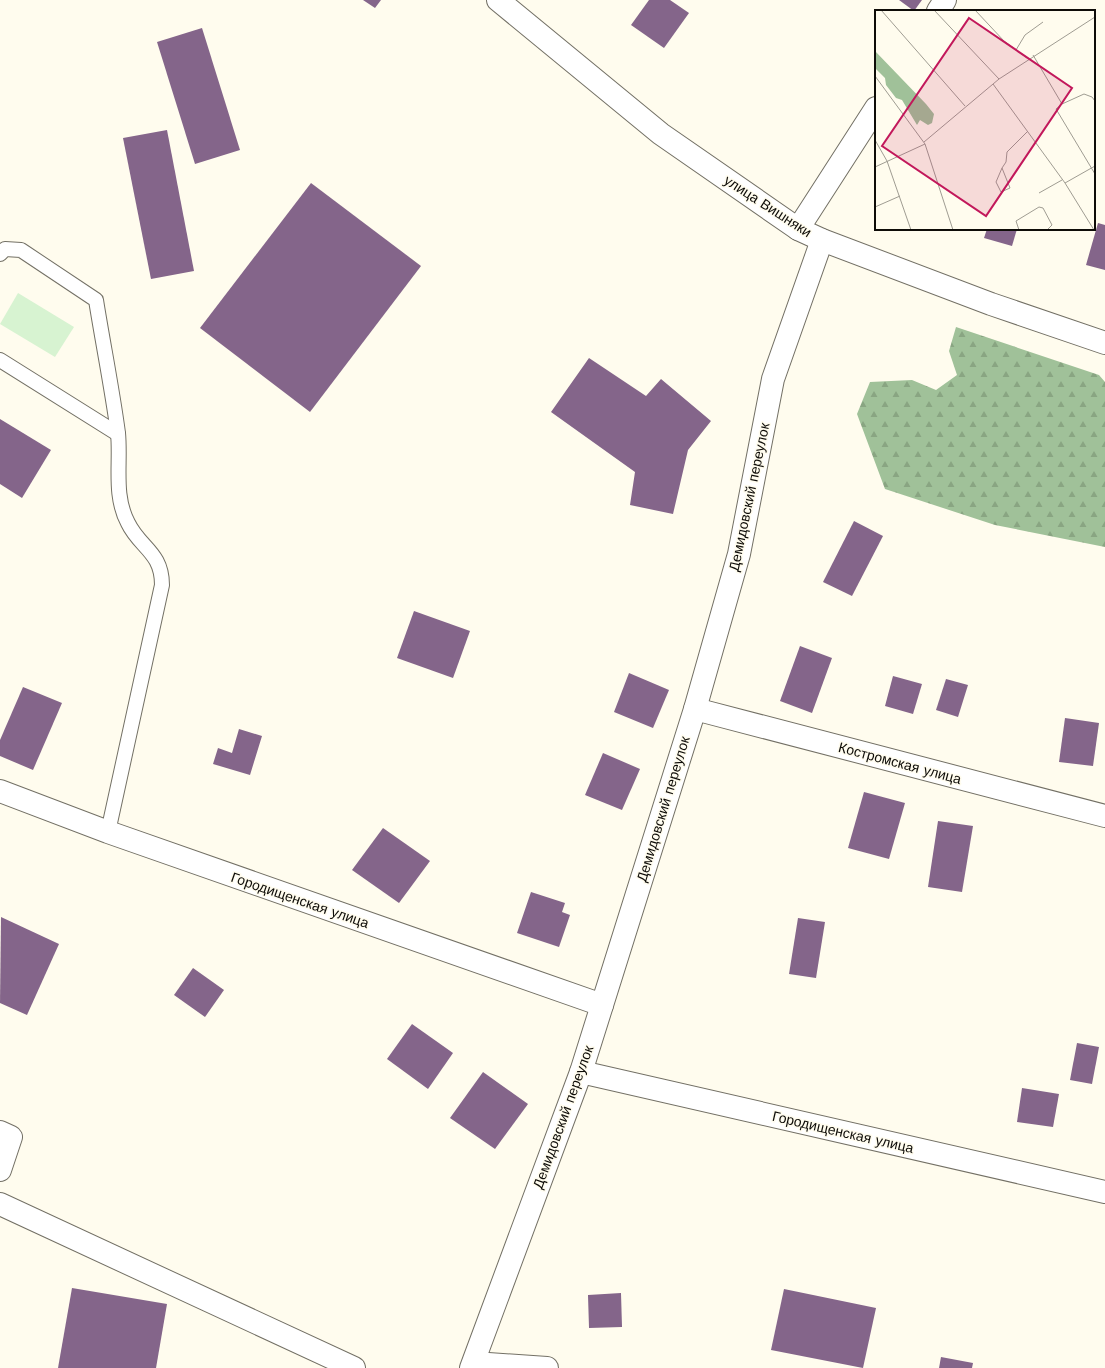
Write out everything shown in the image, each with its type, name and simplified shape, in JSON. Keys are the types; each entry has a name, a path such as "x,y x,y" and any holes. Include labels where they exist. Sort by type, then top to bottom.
{"street":[{"name":"улица Вишняки","path":"498,0 661,134 798,229 822,240 991,304 1105,343"},
{"path":"939,10 945,0"},
{"path":"798,229 875,110"},
{"name":"Демидовский переулок","path":"473,1365 581,1072 695,709 739,554 773,379 822,240"},
{"name":"Костромская улица","path":"695,709 1105,816"},
{"name":"Городищенская улица","path":"0,791 108,832 602,1005"},
{"name":"Городищенская улица","path":"581,1072 1105,1192"},
{"path":"0,1170 5,1135"},
{"path":"0,1204 354,1368"},
{"path":"473,1365 547,1368"}],"lane":[{"path":"0,254 5,249 21,250 96,300 118,434 119,495 128,523 156,559 162,572 162,585 108,832"},
{"path":"0,360 118,434"}],"green space":[{"path":"18,293 74,327 55,357 0,324"},
{"path":"956,327 1099,375 1105,382 1105,547 995,525 885,489 857,414 870,382 912,380 936,390 957,375 949,351"}],"building":[{"path":"363,0 381,0 375,8"},
{"path":"649,0 670,0 689,13 664,48 631,25"},
{"path":"899,0 922,0 915,10"},
{"path":"202,28 240,150 195,164 157,42"},
{"path":"167,130 194,271 151,279 123,138"},
{"path":"311,183 421,266 310,412 200,328"},
{"path":"1098,223 1105,225 1105,270 1086,265"},
{"path":"987,230 1017,230 1012,246 984,238"},
{"path":"589,358 646,396 661,379 711,421 688,450 673,514 630,505 635,472 551,412"},
{"path":"0,419 51,450 22,498 0,484"},
{"path":"854,521 883,536 852,596 823,582"},
{"path":"414,611 470,631 453,678 397,658"},
{"path":"800,646 832,658 812,713 780,701"},
{"path":"629,673 669,690 653,728 614,712"},
{"path":"893,676 922,684 913,714 885,706"},
{"path":"946,679 968,685 958,717 936,710"},
{"path":"23,687 62,703 33,770 0,756 0,740"},
{"path":"1065,718 1099,723 1093,766 1059,762"},
{"path":"239,729 262,736 250,775 213,764 218,748 232,753"},
{"path":"603,753 640,769 622,810 585,795"},
{"path":"864,792 905,803 889,859 848,848"},
{"path":"938,821 973,826 962,892 928,887"},
{"path":"383,828 430,861 399,903 352,870"},
{"path":"531,892 565,903 562,912 570,915 559,947 517,933"},
{"path":"1,917 59,944 27,1015 0,1003"},
{"path":"798,918 825,922 816,978 789,974"},
{"path":"193,968 224,990 205,1017 174,995"},
{"path":"412,1024 453,1053 428,1089 387,1059"},
{"path":"1077,1043 1099,1047 1092,1084 1070,1080"},
{"path":"483,1072 528,1104 495,1149 450,1118"},
{"path":"1022,1088 1059,1094 1053,1127 1017,1122"},
{"path":"72,1288 167,1304 156,1368 58,1368"},
{"path":"784,1289 876,1308 863,1368 771,1350"},
{"path":"621,1293 622,1327 589,1328 588,1295"},
{"path":"941,1357 973,1363 972,1368 939,1368"}]}
